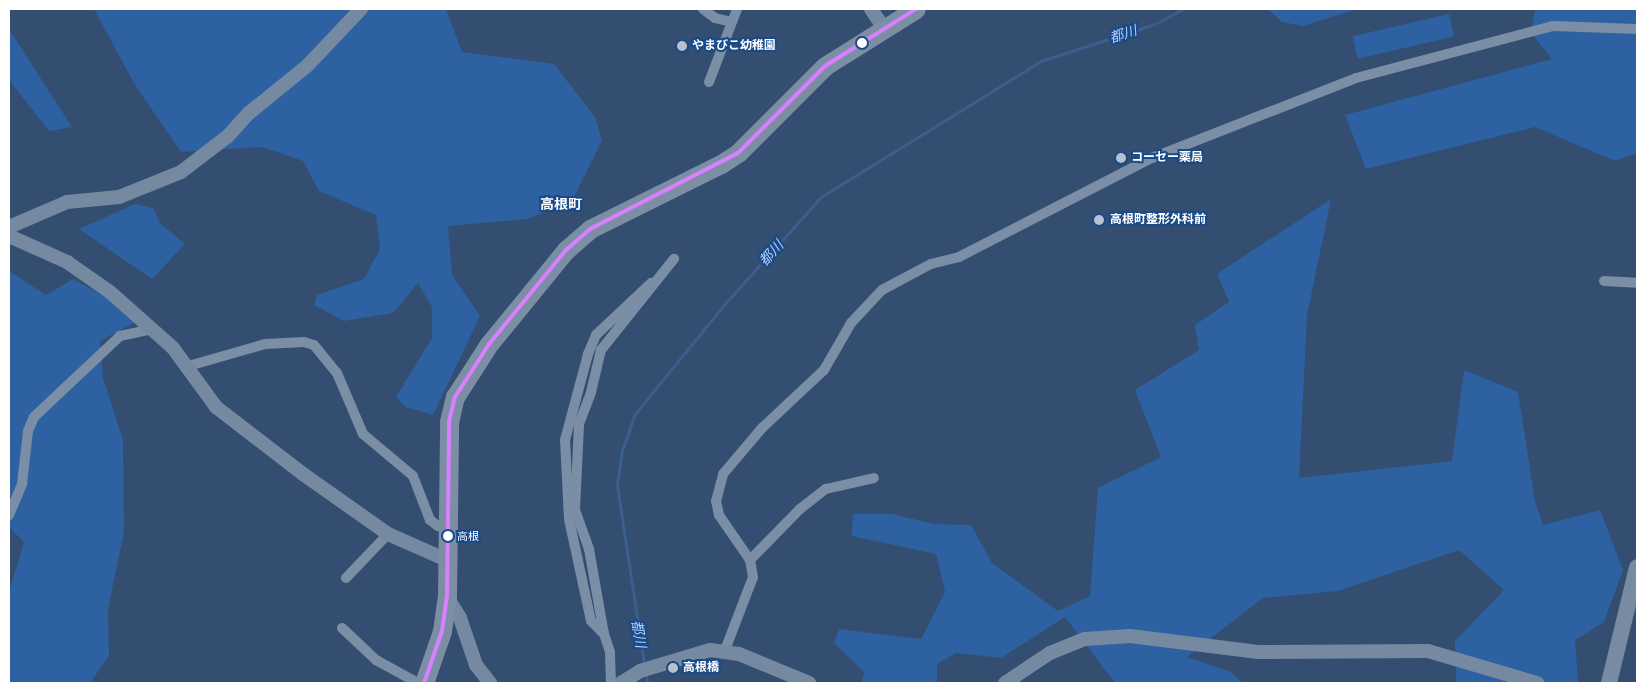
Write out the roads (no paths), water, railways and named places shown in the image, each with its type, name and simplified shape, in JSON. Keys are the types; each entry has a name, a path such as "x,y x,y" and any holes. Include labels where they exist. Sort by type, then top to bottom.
{"highway":[{"path":"424,683 442,632 447,597 449,422 455,397 489,344 566,250 590,229 732,157 807,80 884,28 916,9"}],"main road":[{"path":"1609,683 1637,567"}],"street":[{"path":"9,227 67,202 119,197 181,172 228,136 249,113 308,65 360,9"},
{"path":"702,9 715,18 732,22"},
{"path":"709,82 737,9"},
{"path":"871,9 884,28"},
{"path":"725,650 753,577 750,560 719,515 716,501 723,474 762,428 824,370 851,322 882,290 901,278 931,264 959,257 1152,158 1356,78 1406,62 1552,26 1637,29"},
{"path":"9,236 84,271 153,329 204,393 234,424 388,534 447,560"},
{"path":"611,683 610,652 604,634 591,621 569,519 565,440 588,354 596,335 637,293 656,279 674,259"},
{"path":"1604,281 1637,283"},
{"path":"9,515 22,484 28,431 37,413 120,336 153,329"},
{"path":"185,367 265,344 304,342 314,345 337,373 363,434 413,476 430,520 438,526 447,526"},
{"path":"750,560 800,509 826,488 874,478"},
{"path":"346,578 388,534"},
{"path":"447,597 460,618 476,665 490,683"},
{"path":"342,628 376,660 418,683"},
{"path":"1005,683 1050,653 1085,639 1130,636 1258,652 1428,652 1537,683"},
{"path":"621,683 649,668 710,650 725,650 809,683"}],"waterway":[{"name":"都川","path":"644,664 617,485 622,451 635,414 723,306 821,197 1041,61 1155,24 1183,9"},
{"name":"都川","path":"646,674 648,683"}],"place":[{"name":"やまびこ幼稚園","path":"682,46"},
{"name":"コーセー薬局","path":"1121,158"},
{"name":"高根町整形外科前","path":"1099,220"},
{"name":"高根","path":"448,536"},
{"name":"高根橋","path":"673,668"}],"district":[{"name":"高根町","path":"561,204"}]}
